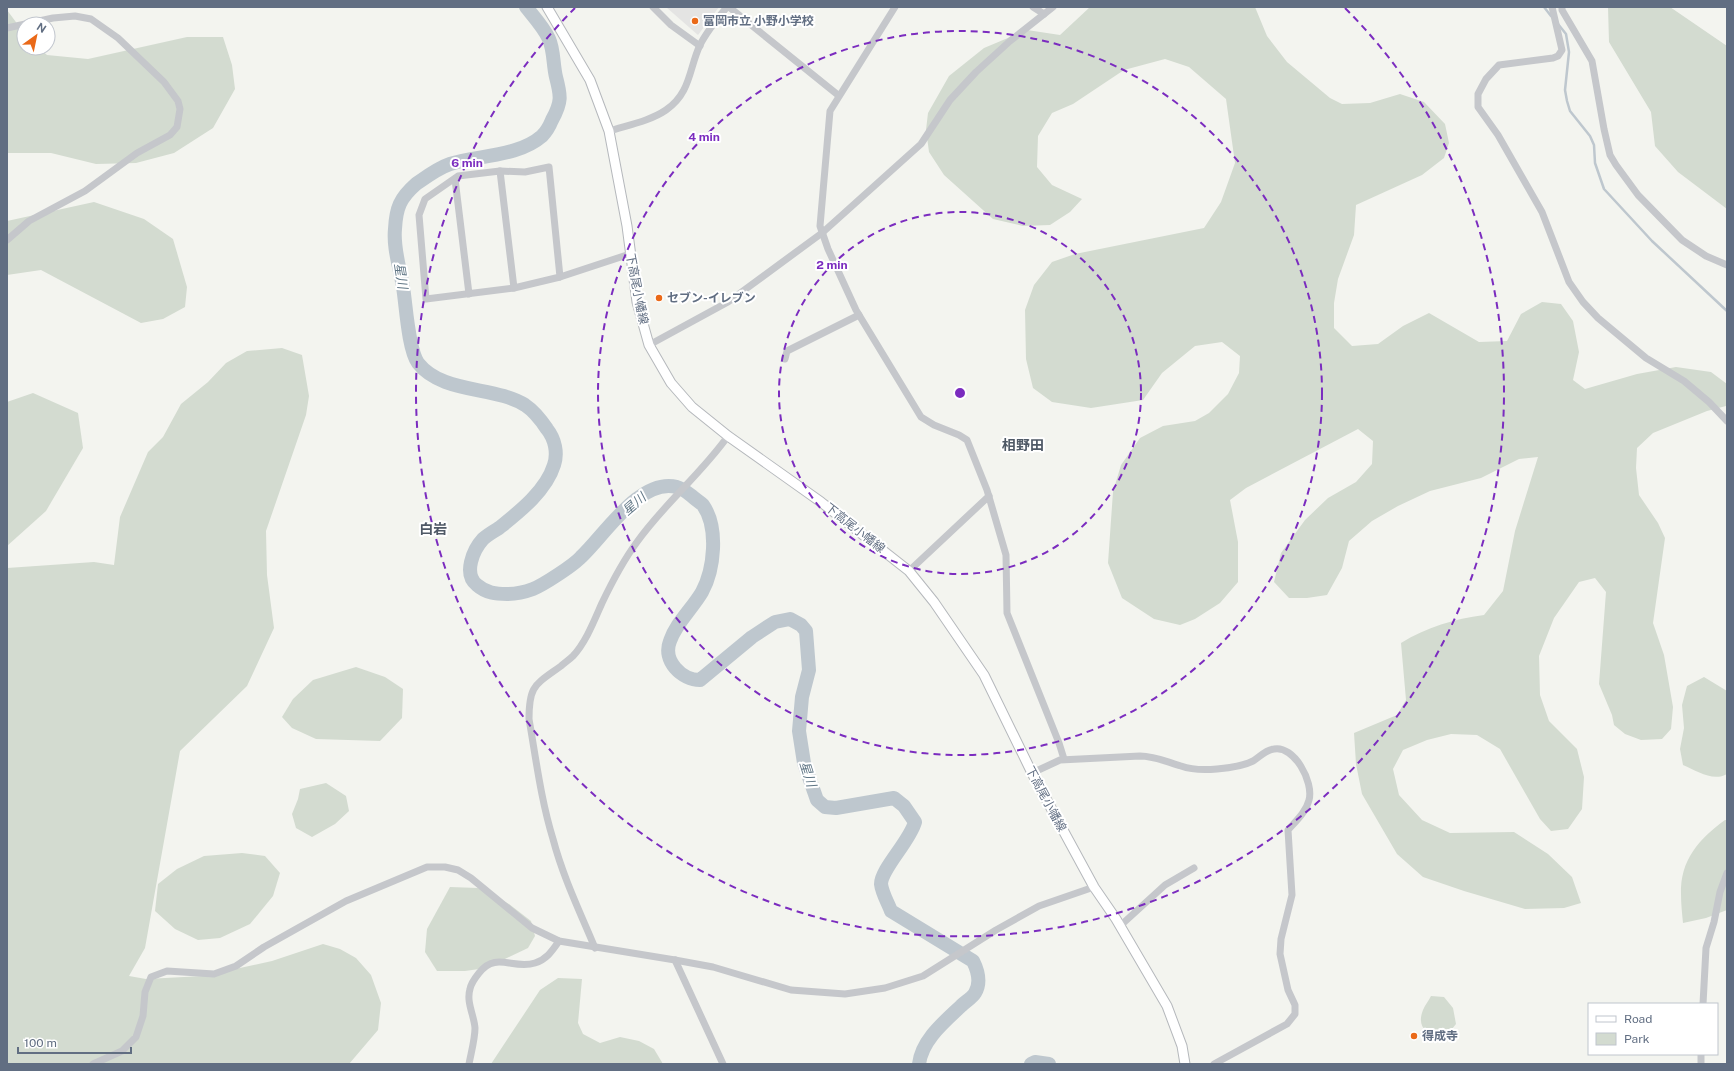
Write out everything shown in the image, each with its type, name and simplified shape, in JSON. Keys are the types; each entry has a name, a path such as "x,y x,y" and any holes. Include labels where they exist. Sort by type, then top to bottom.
{"main road":[{"name":"下高尾小幡線","path":"547,7 590,80 609,131 627,226 637,302 649,345 671,383 692,407 728,436 821,502 909,571 934,602 984,675 1032,773 1094,887 1120,926 1167,1006 1182,1046 1185,1064"}],"street":[{"path":"653,7 671,25 700,46"},
{"path":"609,131 651,118 668,109 681,94 691,76 700,46 710,29 728,7 838,95"},
{"path":"895,7 838,95 830,111 820,226 828,249 859,316 921,417 934,425 960,435 967,440 989,496 1006,555 1007,614 1059,743 1064,759"},
{"path":"1033,7 1044,14"},
{"path":"649,345 728,302 822,233 921,144 950,100 976,72 1053,7"},
{"path":"1552,7 1562,50 1560,54 1553,58 1499,65 1486,79 1478,94 1478,107 1498,135 1542,212 1569,282 1583,302 1598,318 1646,358 1684,381 1709,402 1727,422"},
{"path":"1562,7 1592,61 1610,155 1616,165 1638,194 1682,240 1706,256 1727,265"},
{"path":"7,28 53,18 75,16 91,19 118,38 164,82 178,101 180,109 177,127 170,135 137,153 85,191 29,221 7,240"},
{"path":"560,277 549,167 525,172 500,171 458,176 425,199 419,214 426,299 514,288 560,277 630,254"},
{"path":"500,171 514,288"},
{"path":"454,179 469,294"},
{"path":"785,359 787,351 859,316"},
{"path":"595,948 570,890 553,840 544,805 529,719 531,692 538,683 573,656 590,630 613,581 637,542 675,497 714,457 728,436"},
{"path":"909,571 989,496"},
{"path":"1032,773 1064,759 1149,756 1182,767 1217,769 1243,765 1269,750 1279,749 1290,755 1305,771 1309,783 1309,802 1288,830 1291,859 1292,895 1281,939 1280,954 1288,990 1295,1005 1295,1014 1282,1028 1214,1064"},
{"path":"93,1064 122,1051 136,1037 143,1016 145,992 151,977 167,970 214,974 236,966 264,947 346,902 427,867 445,867 458,870 471,878 532,928 559,941 713,967 791,990 845,994 885,988 923,976 996,930 1039,906 1094,887"},
{"path":"1120,926 1165,885 1194,868"},
{"path":"1703,1003 1706,948 1714,922 1720,892 1727,873"},
{"path":"469,1064 475,1028 469,1001 470,989 475,978 483,968 491,962 528,964 543,960 550,955 559,941"},
{"path":"675,960 724,1064"}],"shaded area":[{"name":"富岡市立 小野小学校","path":"666,7 719,7 698,35"}],"green space":[{"path":"1090,7 1255,7 1267,36 1287,62 1330,98 1342,104 1370,103 1400,94 1424,102 1445,124 1449,143 1444,158 1422,175 1356,205 1354,235 1338,279 1334,303 1334,328 1352,346 1378,344 1403,326 1429,313 1479,342 1507,341 1521,314 1542,302 1561,304 1573,321 1579,352 1573,380 1585,389 1637,374 1676,367 1711,372 1727,384 1726,406 1707,411 1653,433 1637,448 1636,468 1639,495 1658,523 1665,538 1653,623 1664,655 1673,707 1671,729 1662,739 1641,740 1625,734 1614,725 1612,715 1599,684 1606,592 1595,578 1579,582 1554,618 1539,656 1540,695 1549,721 1577,749 1584,777 1582,809 1568,829 1551,831 1540,819 1500,749 1477,735 1451,734 1427,740 1403,750 1393,769 1399,795 1422,820 1450,833 1514,832 1548,854 1572,877 1581,903 1564,908 1525,909 1423,877 1397,854 1362,794 1356,764 1354,733 1397,715 1406,700 1401,643 1421,632 1441,624 1484,615 1503,591 1515,531 1538,457 1519,459 1481,478 1430,491 1398,506 1372,521 1349,541 1342,568 1327,595 1307,598 1289,598 1274,582 1281,553 1305,520 1328,498 1356,482 1372,464 1373,441 1358,429 1246,488 1230,500 1238,542 1238,582 1220,603 1195,619 1180,625 1154,619 1122,598 1108,563 1113,492 1121,465 1140,438 1163,426 1195,421 1209,413 1228,394 1239,373 1240,356 1222,342 1195,346 1162,373 1143,400 1091,408 1052,402 1033,388 1026,359 1025,310 1034,285 1052,262 1075,254 1204,228 1221,202 1235,163 1226,99 1189,67 1165,59 1124,70 1073,104 1052,113 1038,136 1037,167 1052,185 1082,199 1070,212 1050,225 1023,226 993,219 944,175 929,152 926,130 928,113 949,76 984,48 1027,30 1060,35"},
{"path":"1608,7 1670,7 1727,46 1727,209 1678,172 1655,146 1651,112 1609,42"},
{"path":"7,10 16,22 16,56 56,56 88,59 187,37 223,37 232,65 235,89 213,128 174,153 136,163 96,164 51,153 7,153"},
{"path":"94,202 144,219 173,239 187,287 185,307 163,319 141,323 41,270 7,275 7,221"},
{"path":"282,348 302,355 309,396 306,415 266,531 267,575 274,628 247,686 180,751 145,948 129,976 146,979 203,976 272,961 323,944 340,949 356,958 371,975 381,1003 378,1030 349,1064 7,1064 7,568 94,562 114,565 120,517 148,452 163,437 181,404 208,382 226,363 247,351"},
{"path":"33,393 78,413 83,448 46,511 7,546 7,402"},
{"path":"356,667 385,677 403,689 402,718 380,741 316,739 292,728 282,717 293,699 313,680"},
{"path":"1704,677 1727,691 1727,774 1716,777 1699,773 1683,765 1680,749 1684,728 1682,705 1687,686"},
{"path":"326,783 346,796 349,811 335,824 312,837 296,828 292,814 300,789"},
{"path":"1725,820 1727,820 1727,910 1706,918 1683,923 1681,894 1684,871 1688,861 1699,843"},
{"path":"242,853 265,856 280,873 273,896 250,924 220,938 198,940 175,929 155,911 158,884 177,869 204,856"},
{"path":"450,887 478,888 509,904 531,921 535,936 528,948 486,968 465,971 437,971 425,952 427,929"},
{"path":"558,978 582,979 578,1023 583,1034 600,1043 620,1037 639,1041 654,1049 663,1064 491,1064 540,990"},
{"path":"1431,996 1444,997 1453,1008 1456,1024 1448,1034 1442,1035 1426,1031 1421,1023 1424,1008"}],"waterway":[{"name":"星川","path":"526,7 539,23 549,39 552,48 560,99 558,108 548,128 542,136 521,148 510,152 450,164 432,173 416,184 406,194 396,215 396,251 412,348 418,363 428,373 441,380 454,385 513,399 525,405 542,422 550,433 555,446 556,456 554,465 545,484 523,508 483,539 473,555 470,569 471,575 477,585 484,590 499,594 527,591 538,587 577,561 624,510 636,499 650,491 663,486 681,488 703,505 708,514 713,537 712,561 702,592 676,628 670,641 668,648 671,662 680,673 687,677 700,680 752,637 775,622 790,619 801,625 806,631 809,670 802,697 799,731 804,763 817,800 825,807 836,808 894,798 904,806 915,822 908,838 890,863 882,878 881,884 891,911 973,961 975,965 978,981 975,993 948,1018 929,1039 924,1047 919,1064"},
{"path":"1544,7 1551,16"},
{"path":"1558,24 1566,34 1569,52 1565,90 1567,101 1570,111 1590,136 1594,145 1595,163 1604,189 1652,241 1727,311"},
{"name":"星川","path":"1031,1064 1035,1062 1049,1064"}],"place":[{"name":"富岡市立 小野小学校","path":"695,21"},
{"name":"セブン-イレブン","path":"659,298"},
{"name":"得成寺","path":"1414,1036"}],"district":[{"name":"相野田","path":"1023,445"},
{"name":"白岩","path":"433,529"}]}
